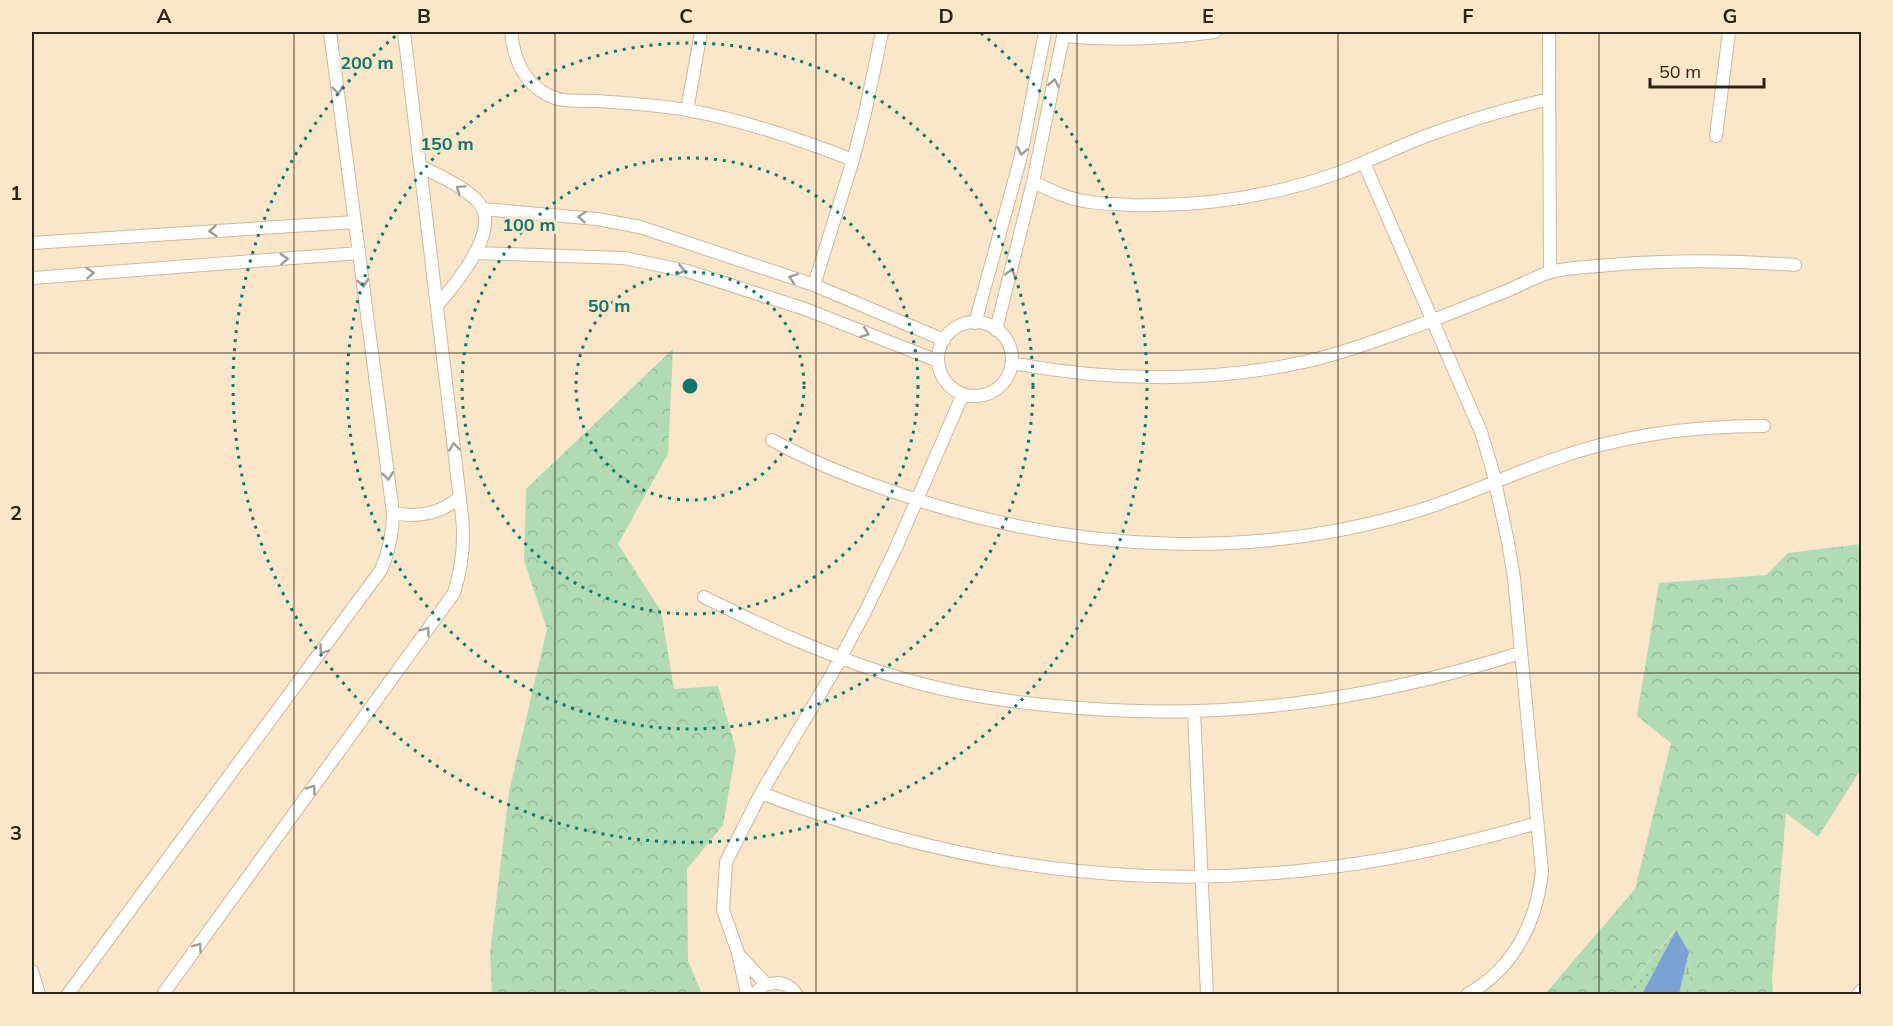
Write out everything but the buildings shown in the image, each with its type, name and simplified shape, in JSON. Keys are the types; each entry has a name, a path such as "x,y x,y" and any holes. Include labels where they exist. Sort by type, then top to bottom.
{"street":[{"path":"68,994 381,570 391,541 393,513 330,32"},
{"path":"163,994 454,593 460,575 464,543 460,498 404,32"},
{"path":"511,32 513,51 522,72 534,85 560,100 627,103 687,110 775,132 853,160"},
{"path":"687,110 701,32"},
{"path":"814,285 853,160 882,32"},
{"path":"975,323 1020,160 1045,32"},
{"path":"996,330 1033,182 1064,34 1119,40 1215,32"},
{"path":"1549,32 1550,272"},
{"path":"1716,136 1729,32"},
{"path":"1033,182 1058,194 1085,201 1177,205 1230,199 1304,184 1364,163 1439,131 1487,115 1549,99"},
{"path":"1364,163 1481,432 1495,483 1514,578 1542,871 1541,888 1532,920 1521,942 1506,963 1484,984 1468,994"},
{"path":"420,166 479,202 485,217 481,243 437,306"},
{"path":"483,209 597,219 640,227 814,285 944,340"},
{"path":"32,243 355,222"},
{"path":"32,278 359,253"},
{"path":"475,253 624,258 687,271 805,309 938,361"},
{"path":"1012,363 1048,370 1107,376 1175,376 1240,372 1306,362 1432,320 1550,272 1674,261 1794,265"},
{"path":"975,323 982,323 996,330 1008,342 1011,352 1012,363 1003,383 985,395 963,394 953,389 940,372 939,350 944,340 960,326 975,323"},
{"path":"747,994 738,953 723,910 726,862 761,793 797,734 865,612 918,500 963,394"},
{"path":"772,440 850,477 988,520 1039,532 1122,542 1207,544 1291,538 1374,522 1456,498 1552,459 1641,435 1702,428 1764,426"},
{"path":"393,513 413,516 434,513 460,498"},
{"path":"704,597 748,620 840,658 918,683 996,699 1115,711 1194,712 1275,707 1375,692 1462,671 1520,653"},
{"path":"1194,712 1207,994"},
{"path":"761,793 855,827 953,852 1052,869 1133,875 1203,877 1300,872 1444,849 1537,823"},
{"path":"738,953 747,966 766,984"},
{"path":"32,971 39,994"},
{"path":"754,994 766,984 776,983 786,985 796,994"},
{"path":"1858,994 1862,990"}],"green space":[{"path":"673,349 668,454 618,544 661,611 674,689 718,686 736,750 723,825 687,869 688,961 702,994 492,994 490,954 509,792 547,629 524,561 526,489"},
{"path":"1861,544 1861,769 1818,837 1786,813 1772,978 1773,994 1690,994 1689,952 1675,930 1622,994 1545,994 1635,889 1671,743 1637,716 1659,583 1766,575 1788,553"},
{"path":"1676,930 1642,994 1622,994"},
{"path":"1689,952 1690,994 1679,994"}],"water":[{"path":"1676,930 1689,952 1679,994 1642,994"}]}
